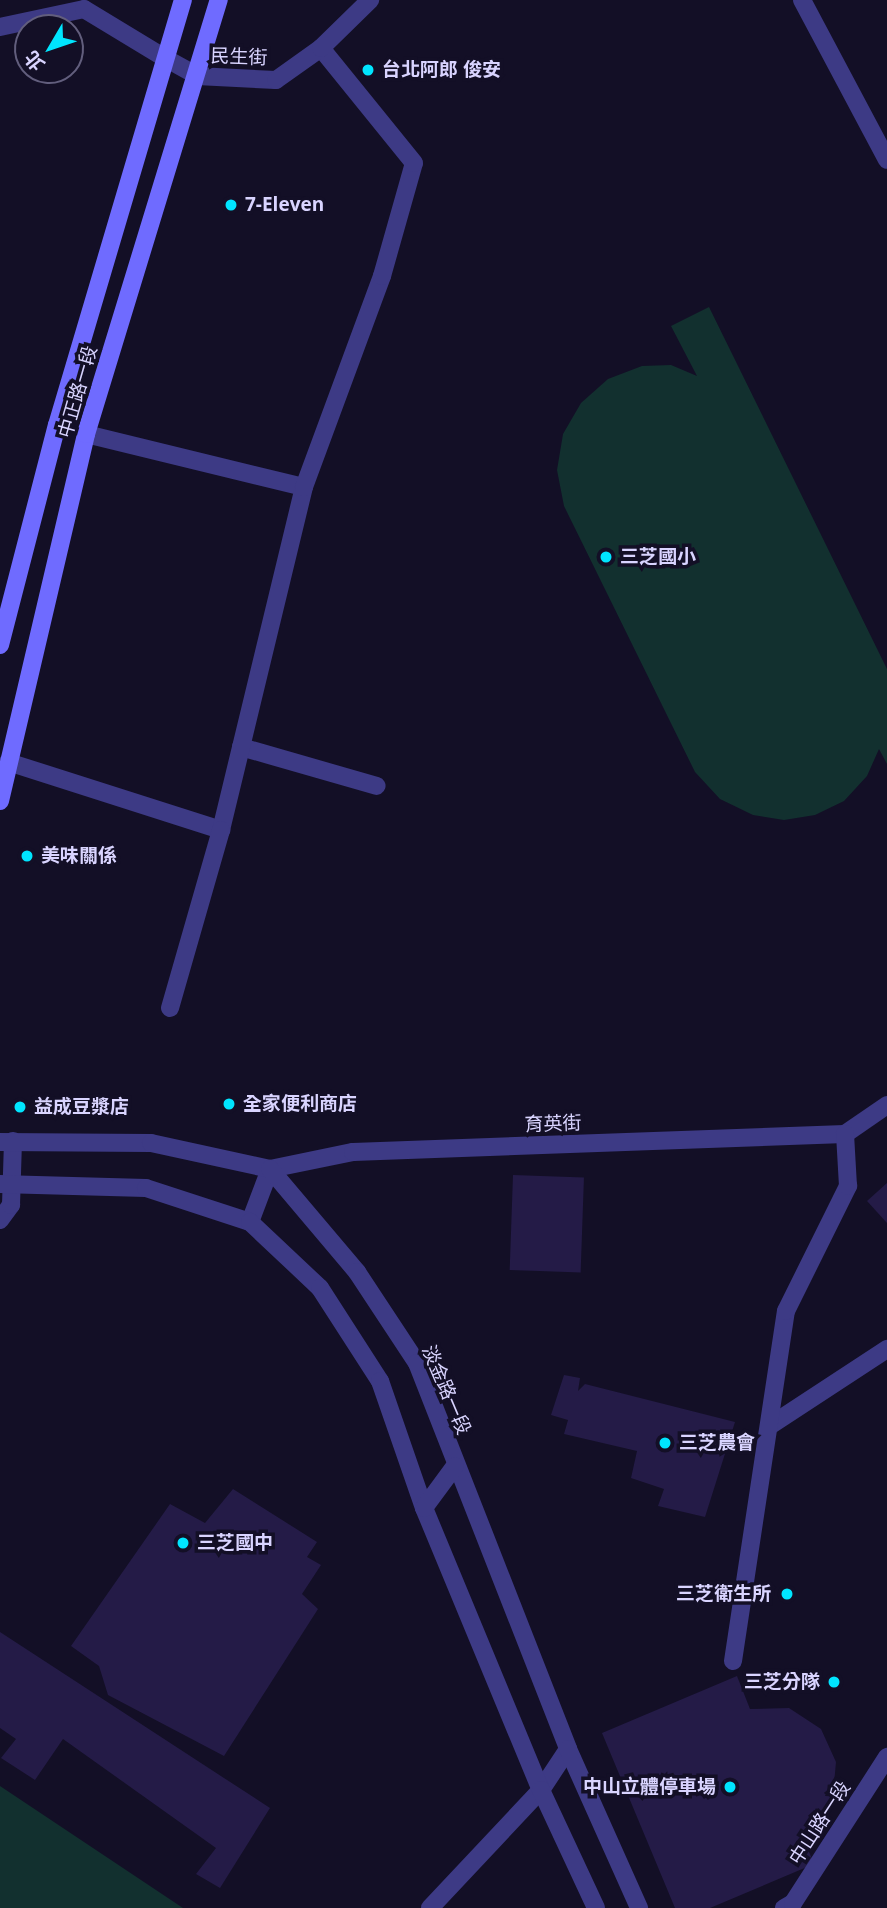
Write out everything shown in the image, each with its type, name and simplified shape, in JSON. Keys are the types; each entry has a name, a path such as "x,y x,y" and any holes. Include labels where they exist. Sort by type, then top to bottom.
{"main road":[{"name":"中正路一段","path":"0,645 57,425 183,0"},
{"name":"中正路一段","path":"0,801 86,434 219,0"}],"street":[{"name":"民生街","path":"0,27 84,9 197,76 276,80 321,48 370,0"},
{"path":"802,0 887,160"},
{"path":"170,1008 221,830 304,487 382,276 414,163 321,48"},
{"path":"86,434 304,487"},
{"path":"241,747 377,786"},
{"path":"8,762 221,830"},
{"path":"733,1661 771,1425 786,1311 848,1186 845,1134 887,1105"},
{"name":"育英街","path":"270,1169 353,1152 845,1134"},
{"path":"0,1220 11,1205 4,1184 6,1142 151,1143 270,1169 250,1222"},
{"name":"淡金路一段","path":"270,1169 357,1272 417,1363 455,1466 568,1749 639,1908"},
{"path":"4,1184 146,1188 250,1222 320,1288 380,1381 424,1508 541,1790 596,1908"},
{"path":"771,1425 887,1349"},
{"path":"424,1508 455,1466"},
{"path":"430,1908 541,1790 568,1749"},
{"name":"中山路一段","path":"784,1908 793,1903 887,1757"}],"green space":[{"path":"709,307 887,669 887,764 879,749 867,776 844,801 815,815 784,820 753,815 720,799 695,772 564,506 557,470 563,434 581,403 608,379 642,366 671,365 697,376 671,326"},
{"path":"0,1786 183,1908 0,1908"}],"building":[{"path":"513,1175 584,1177 581,1272 510,1270"},
{"path":"887,1183 887,1223 867,1201"},
{"name":"三芝農會","path":"564,1375 580,1378 578,1391 585,1384 735,1422 705,1517 658,1506 664,1489 631,1478 637,1451 564,1434 568,1420 551,1415"},
{"path":"233,1489 317,1542 307,1557 321,1565 302,1594 318,1609 224,1756 108,1695 99,1666 71,1646 170,1504 205,1523"},
{"path":"0,1632 270,1808 220,1888 196,1874 216,1848 63,1739 35,1780 1,1758 16,1739 0,1728"},
{"name":"中山立體停車場","path":"737,1676 750,1709 789,1708 821,1729 836,1762 833,1795 814,1823 801,1832 814,1864 710,1908 675,1908 602,1733"}],"place":[{"name":"台北阿郎 俊安","path":"368,70"},
{"name":"7-Eleven","path":"231,205"},
{"name":"三芝國小","path":"606,557"},
{"name":"美味關係","path":"27,856"},
{"name":"全家便利商店","path":"229,1104"},
{"name":"益成豆漿店","path":"20,1107"},
{"name":"三芝農會","path":"665,1443"},
{"name":"三芝國中","path":"183,1543"},
{"name":"三芝衛生所","path":"787,1594"},
{"name":"三芝分隊","path":"834,1682"},
{"name":"中山立體停車場","path":"730,1787"}]}
